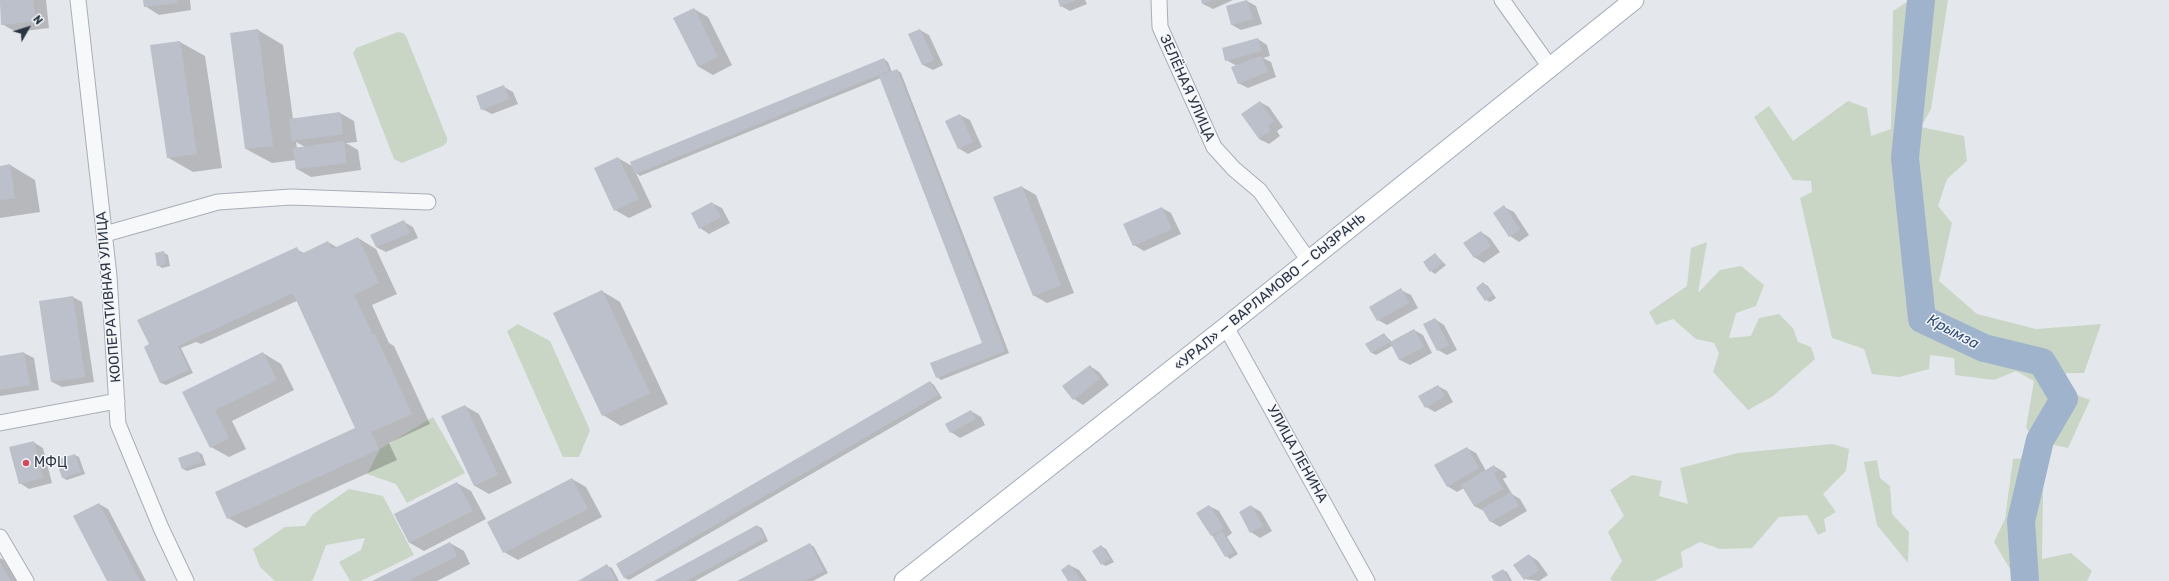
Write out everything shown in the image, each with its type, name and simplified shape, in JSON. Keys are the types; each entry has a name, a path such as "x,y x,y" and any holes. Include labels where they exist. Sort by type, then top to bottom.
{"main road":[{"name":"«УРАЛ» — ВАРЛАМОВО — СЫЗРАНЬ","path":"904,581 1309,261 1634,0"}],"street":[{"name":"КООПЕРАТИВНАЯ УЛИЦА","path":"78,0 109,276 118,424 161,528 186,581"},
{"name":"ЗЕЛЁНАЯ УЛИЦА","path":"1159,0 1160,27 1214,147 1234,169 1260,191 1309,261"},
{"path":"1502,0 1550,67"},
{"path":"104,234 218,202 291,197 428,202"},
{"name":"УЛИЦА ЛЕНИНА","path":"1226,327 1367,581"},
{"path":"0,423 117,401"},
{"path":"0,536 26,581"}],"green space":[{"path":"1910,0 1948,0 1931,109 1921,127 1964,136 1967,161 1947,179 1938,206 1952,223 1939,281 1977,314 2036,329 2101,324 2084,373 2066,373 2062,389 2090,400 2068,448 2037,441 2026,428 2034,381 2016,371 1994,380 1955,375 1954,358 1930,355 1929,369 1899,377 1872,374 1864,349 1832,338 1800,198 1812,192 1811,181 1793,180 1754,117 1769,106 1793,141 1848,101 1867,108 1871,136 1891,129 1893,11"},
{"path":"398,32 403,33 406,36 447,138 447,142 443,146 402,163 394,159 353,53 356,48"},
{"path":"1707,242 1698,293 1720,270 1741,266 1764,285 1756,306 1736,313 1729,338 1751,336 1759,318 1779,314 1793,328 1798,342 1811,347 1815,359 1773,396 1748,410 1713,372 1719,353 1714,343 1696,339 1673,319 1656,325 1649,312 1687,286 1691,248"},
{"path":"518,324 550,341 590,430 579,457 563,457 507,331"},
{"path":"433,417 465,473 407,503 396,484 367,474 380,449"},
{"path":"1833,444 1849,449 1846,471 1823,494 1836,512 1824,519 1826,531 1818,535 1807,515 1779,517 1752,548 1720,549 1700,542 1681,552 1683,567 1654,581 1613,581 1610,579 1622,561 1608,532 1624,516 1610,490 1632,475 1662,481 1659,496 1688,504 1680,468 1738,453"},
{"path":"2047,457 2043,491 2042,559 2071,553 2092,571 2087,581 2012,581 2013,574 1994,542 2005,519 2013,459"},
{"path":"1877,460 1880,478 1890,486 1892,514 1909,532 1908,563 1877,525 1864,462"},
{"path":"349,489 383,496 414,555 361,581 350,581 339,562 361,550 365,538 326,545 313,580 310,581 275,581 260,567 253,549 285,527 305,526 313,514"}],"building":[{"path":"0,0 33,0 36,21 1,25"},
{"path":"143,0 177,0 178,3 144,7"},
{"path":"1058,0 1076,0 1060,7"},
{"path":"1201,0 1212,0 1202,4"},
{"path":"1247,0 1253,19 1231,25 1226,6"},
{"path":"694,8 718,57 698,67 673,18"},
{"path":"258,29 273,146 245,149 230,33"},
{"path":"920,29 934,60 922,65 908,34"},
{"path":"1258,38 1261,51 1225,61 1222,48"},
{"path":"180,41 197,154 167,158 150,45"},
{"path":"1261,56 1268,72 1238,84 1231,67"},
{"path":"884,58 889,71 635,174 630,162"},
{"path":"897,69 1005,351 936,378 930,363 982,343 879,76"},
{"path":"504,85 509,99 481,110 476,96"},
{"path":"1260,101 1274,121 1268,126 1271,130 1259,139 1241,114"},
{"path":"340,112 343,134 292,141 289,119"},
{"path":"960,114 973,142 958,149 945,121"},
{"path":"344,141 347,163 296,169 293,148"},
{"path":"618,157 639,199 614,211 594,168"},
{"path":"10,164 15,198 0,200 0,166"},
{"path":"1022,186 1061,285 1033,296 993,197"},
{"path":"712,202 721,217 699,229 691,213"},
{"path":"1504,205 1520,230 1509,237 1493,213"},
{"path":"1162,207 1172,229 1133,246 1123,224"},
{"path":"404,220 410,233 376,247 370,235"},
{"path":"1481,231 1491,246 1474,258 1463,243"},
{"path":"358,237 379,283 354,295 373,335 375,334 412,414 371,432 379,449 227,519 215,492 355,428 293,293 178,346 189,370 160,383 144,347 149,344 137,320 297,247 301,254 328,241 332,249"},
{"path":"164,251 166,264 157,266 155,253"},
{"path":"1435,253 1443,263 1430,272 1423,262"},
{"path":"1483,282 1493,295 1485,301 1476,288"},
{"path":"1401,288 1409,303 1377,321 1369,307"},
{"path":"602,290 650,393 602,416 553,313"},
{"path":"73,296 85,377 51,382 39,301"},
{"path":"1435,318 1449,345 1437,351 1423,324"},
{"path":"1414,329 1424,347 1399,360 1390,342"},
{"path":"1384,333 1390,342 1371,353 1365,344"},
{"path":"24,352 30,385 0,390 0,356"},
{"path":"263,352 277,380 215,410 229,438 210,448 182,392"},
{"path":"1090,365 1100,379 1073,400 1062,386"},
{"path":"930,381 938,395 624,578 616,564"},
{"path":"1438,385 1445,396 1425,408 1418,396"},
{"path":"465,405 498,475 474,486 441,416"},
{"path":"971,410 976,419 950,433 945,424"},
{"name":"МФЦ","path":"34,441 43,478 19,484 9,447"},
{"path":"1467,447 1479,468 1447,487 1434,465"},
{"path":"198,451 202,462 182,469 178,458"},
{"path":"75,454 81,472 62,478 56,460"},
{"path":"1494,465 1498,471 1494,473 1503,489 1474,506 1461,485"},
{"path":"572,478 588,509 503,553 487,522"},
{"path":"457,482 473,511 409,543 394,514"},
{"path":"1511,492 1519,506 1490,522 1482,509"},
{"path":"99,503 140,581 107,581 73,516"},
{"path":"1209,505 1224,528 1211,536 1196,513"},
{"path":"1251,505 1263,526 1250,533 1239,512"},
{"path":"757,525 765,538 686,581 654,581"},
{"path":"1222,531 1234,552 1225,557 1213,537"},
{"path":"450,542 457,556 408,581 372,581"},
{"path":"810,543 824,571 804,581 737,581"},
{"path":"1101,545 1110,559 1101,565 1092,551"},
{"path":"1529,554 1539,570 1524,580 1513,565"},
{"path":"0,563 11,581 0,581"},
{"path":"607,564 616,580 578,581"},
{"path":"1069,564 1082,581 1068,581 1061,570"},
{"path":"1503,569 1510,581 1494,581 1491,576"}],"waterway":[{"name":"Крымза","path":"1921,0 1905,158 1922,319 1984,348 2042,362 2064,399 2040,440 2021,521 2025,581"}],"place":[{"name":"МФЦ","path":"26,463"}]}
